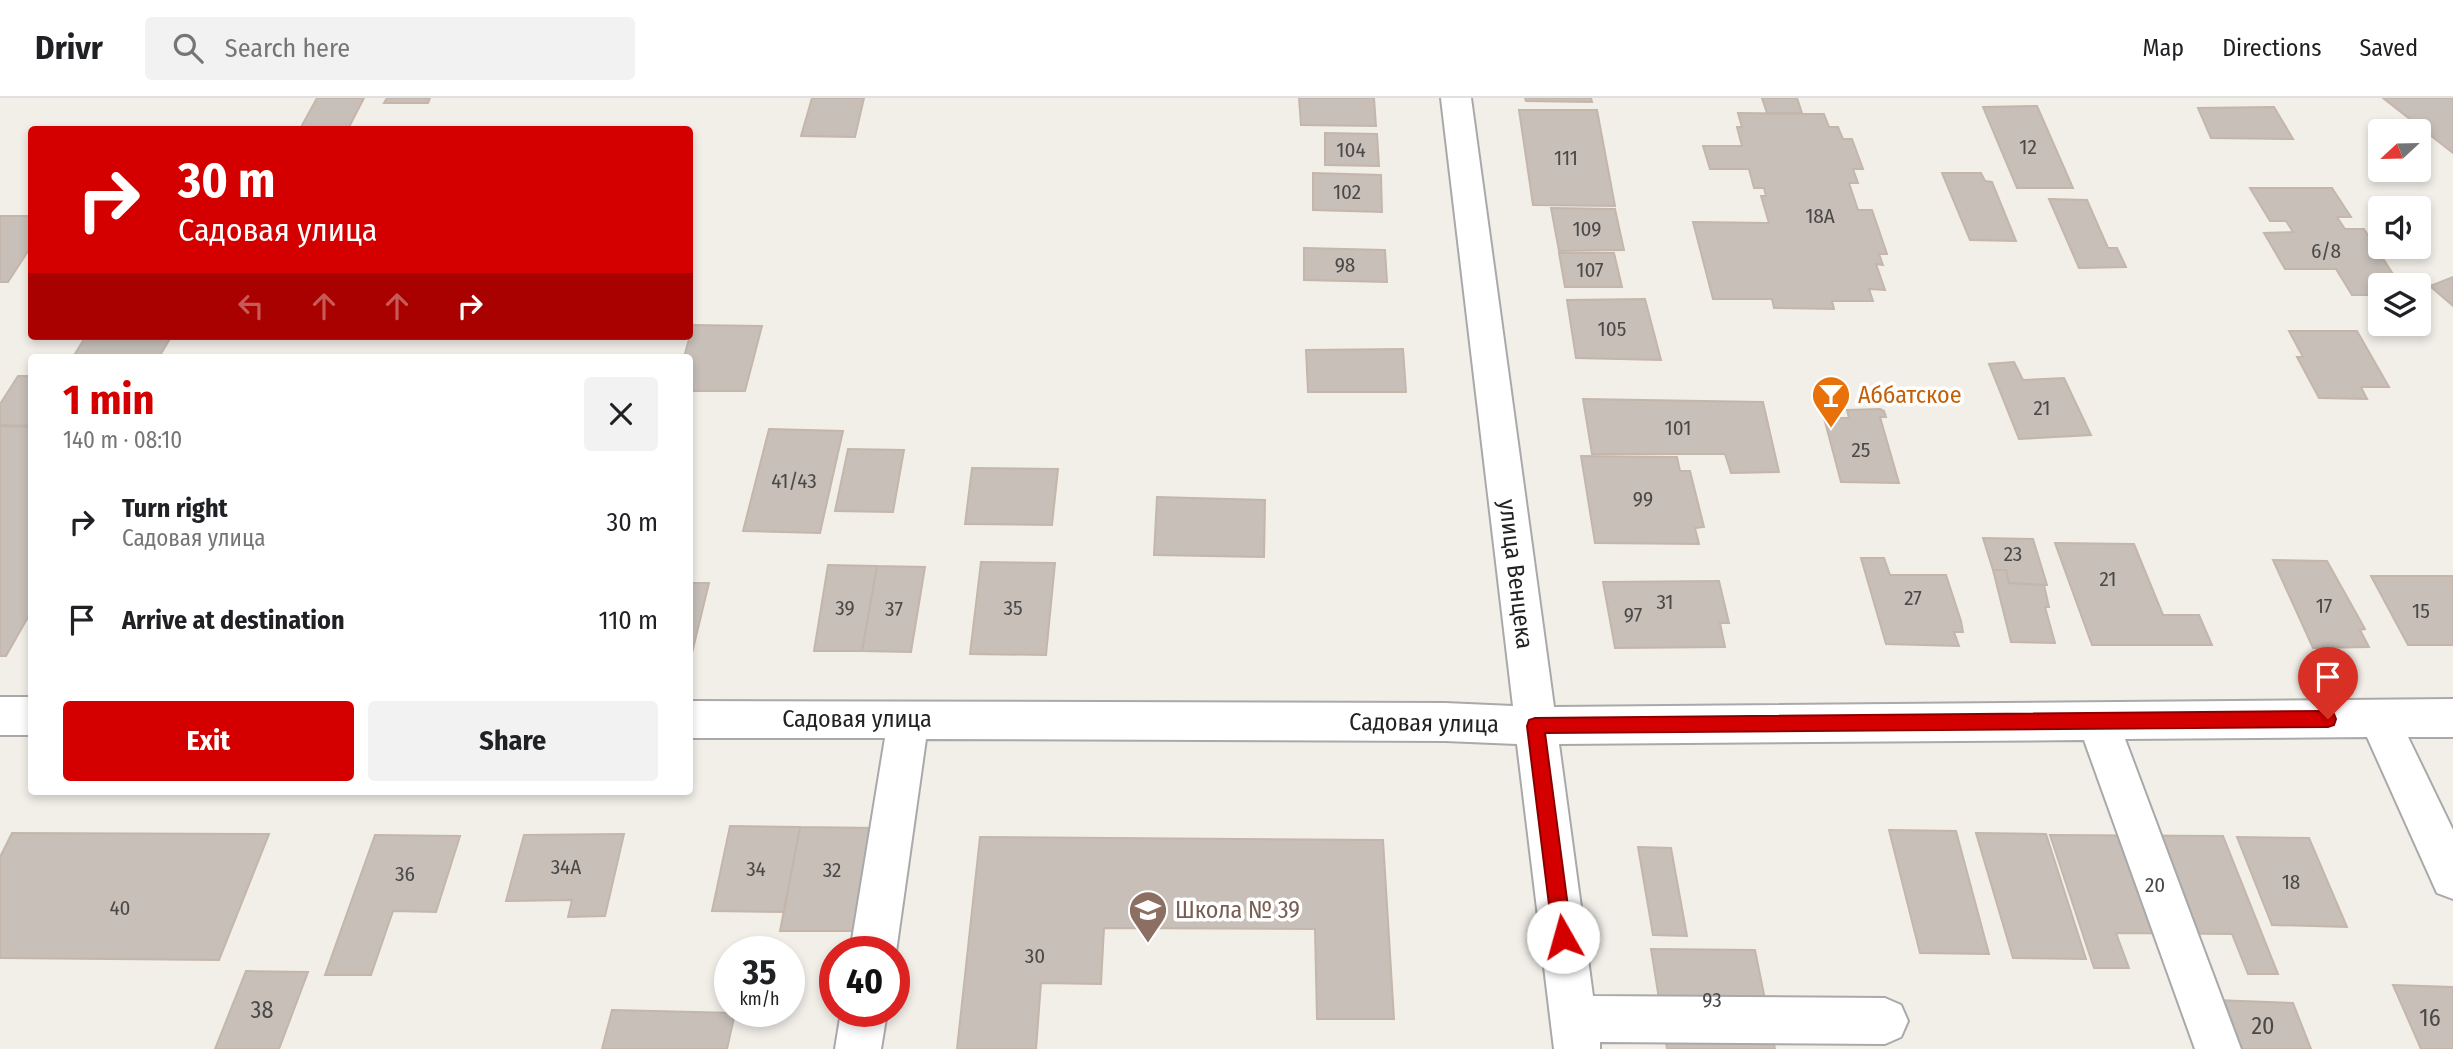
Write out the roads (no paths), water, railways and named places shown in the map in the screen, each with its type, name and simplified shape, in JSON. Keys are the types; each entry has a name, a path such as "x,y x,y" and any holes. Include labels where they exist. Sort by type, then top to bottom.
{"street":[{"name":"улица Венцека","path":"1456,98 1575,1034"},
{"path":"0,716 28,716"},
{"name":"Садовая улица","path":"693,719 1445,722 1535,726 2453,718"},
{"path":"2379,719 2453,877"},
{"path":"875,936 908,720"},
{"path":"2097,720 2218,1049"},
{"path":"1575,1034 1885,1021"},
{"path":"858,1049 862,1027"}],"place":[{"name":"Аббатское","path":"1831,429"},
{"name":"Школа № 39","path":"1148,944"}]}
